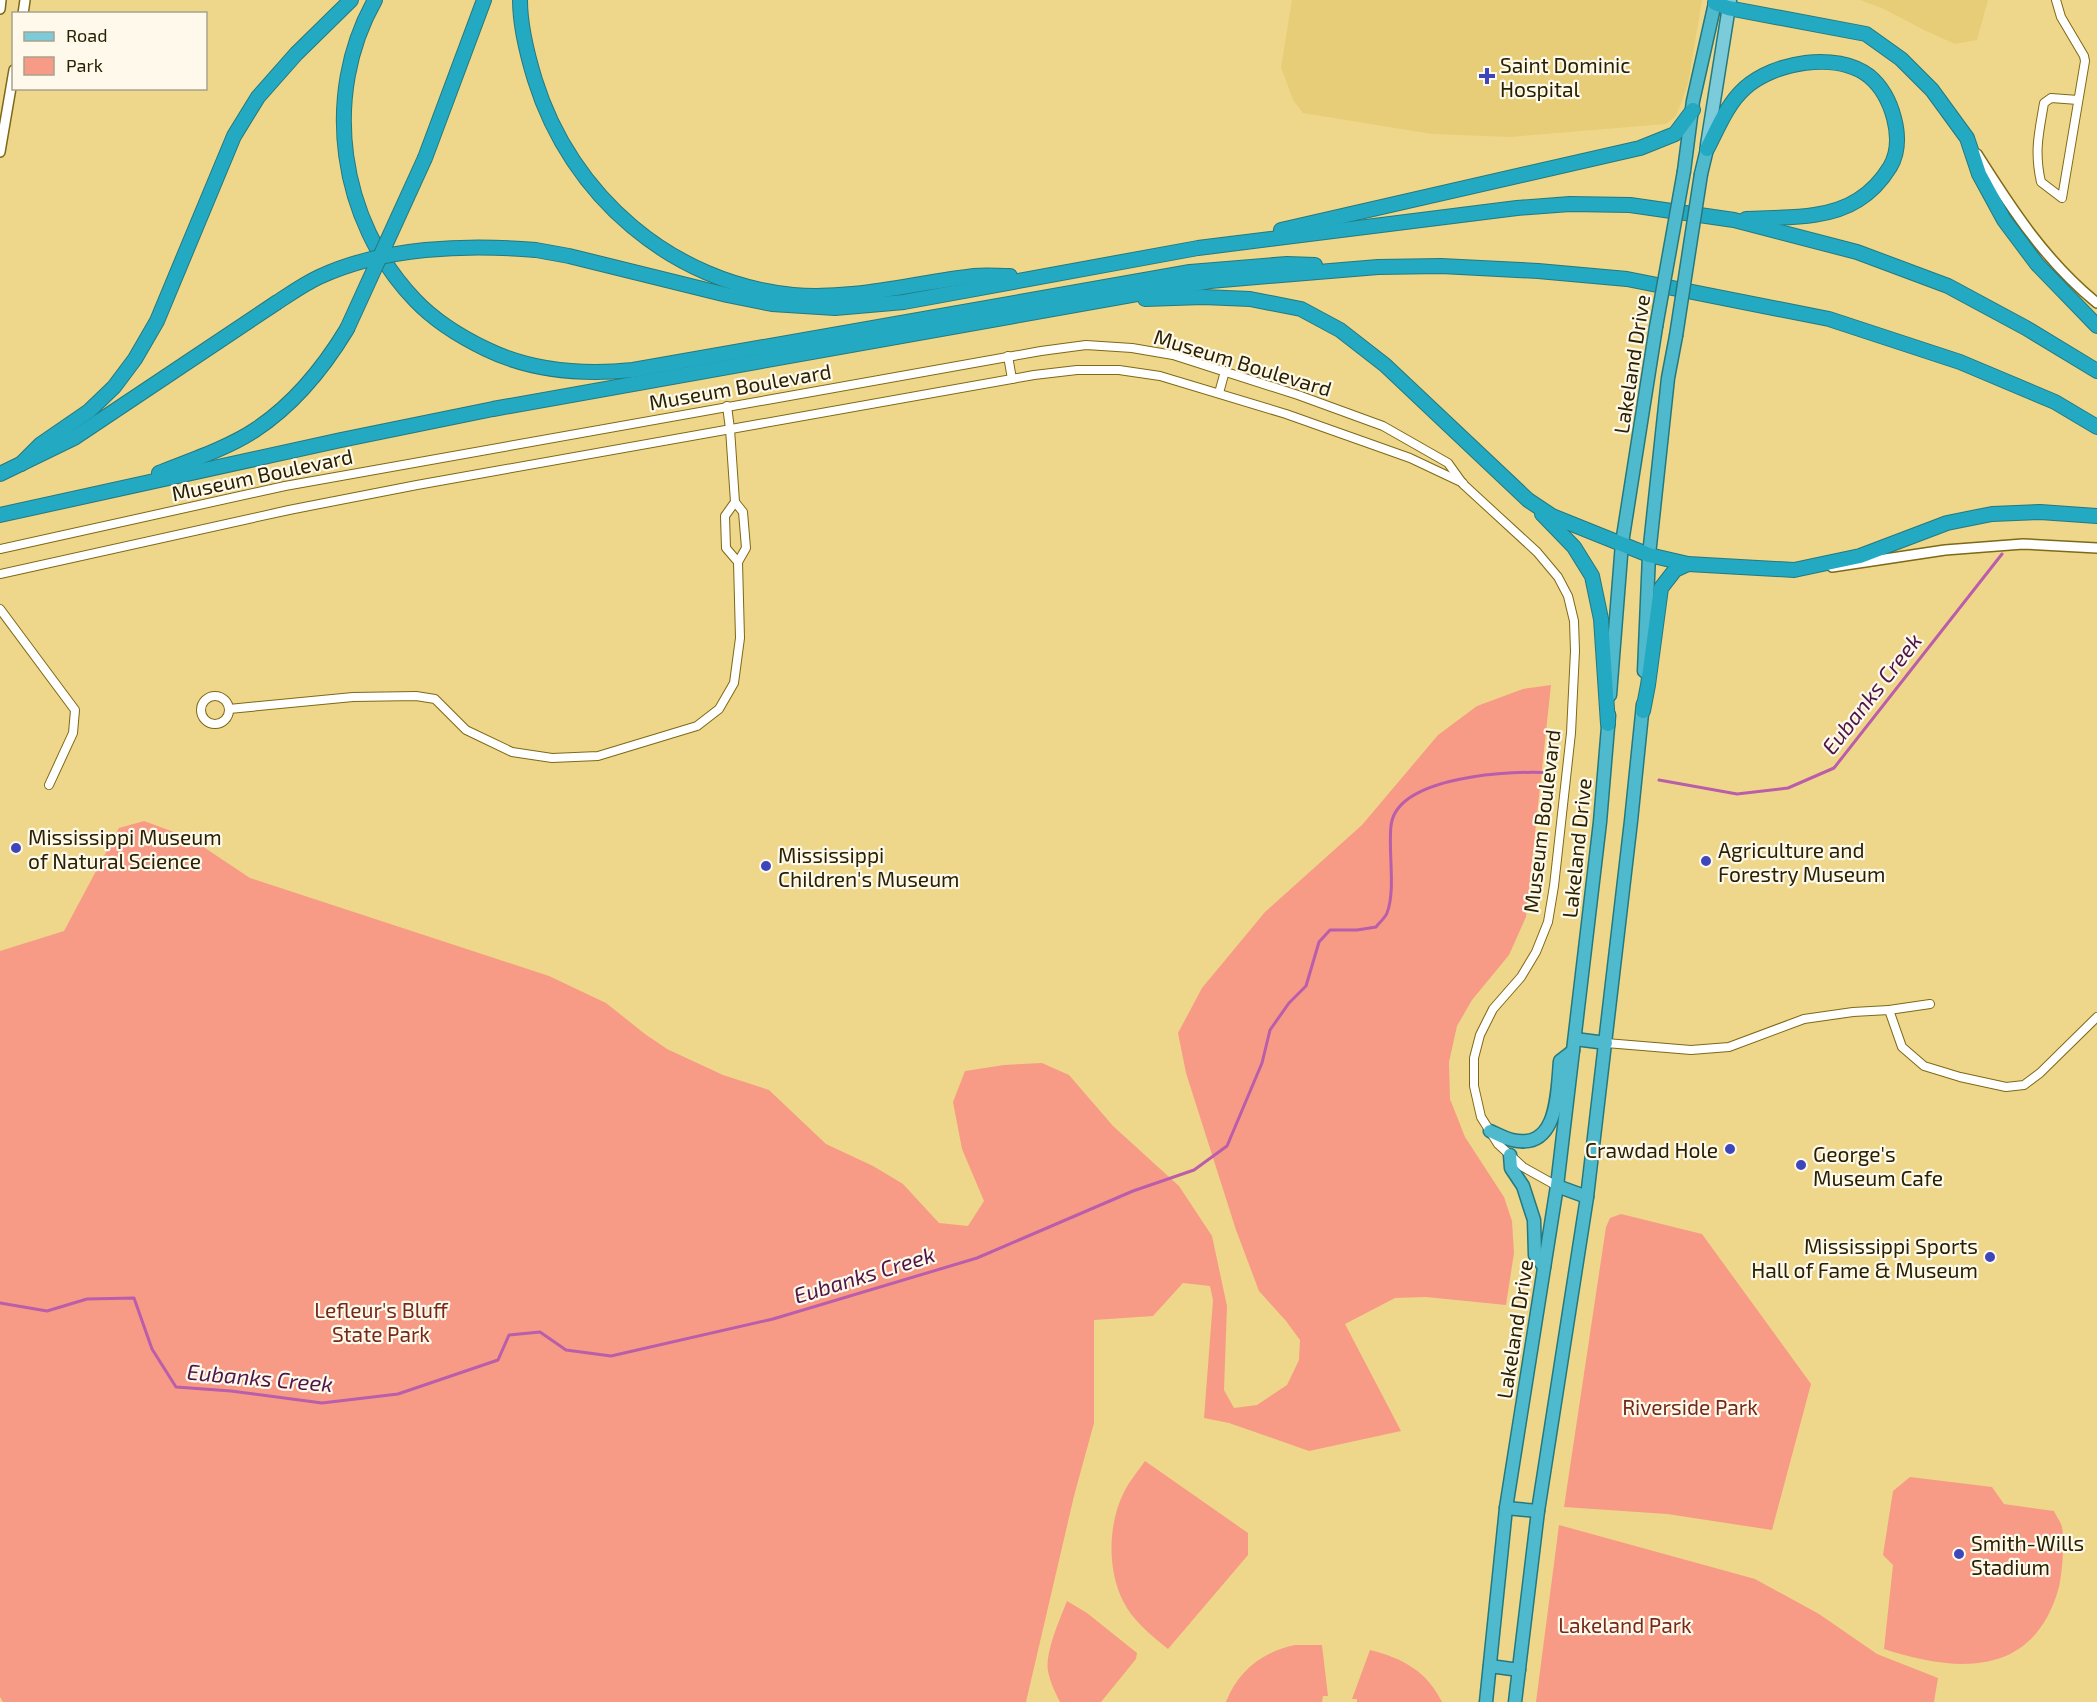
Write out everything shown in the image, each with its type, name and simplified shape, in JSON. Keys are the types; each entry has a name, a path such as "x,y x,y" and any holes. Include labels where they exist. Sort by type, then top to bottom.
{"highway":[{"path":"21,464 41,444 89,411 114,387 135,359 157,321 234,136 258,97 296,54 351,0"},
{"path":"375,0 359,34 349,67 344,95 343,124 349,177 360,211 375,244 396,278 415,301 452,329 487,349 548,368 604,373 633,370 1190,272 1287,264 1452,267 1538,271 1627,279 1829,319 1960,362 2055,402 2097,427"},
{"path":"123,488 255,431 284,407 334,350 346,329 425,158 484,0"},
{"path":"520,0 523,33 538,90 548,116 578,169 634,229 687,265 720,279 745,286 795,295 863,294 975,276 1046,275"},
{"path":"1715,1 1866,34 1901,59 1918,75 1967,138 1980,174 2004,220 2037,264 2097,326"},
{"name":"Lakeland Drive","path":"1486,1702 1506,1508 1557,1186 1574,1045 1600,822 1622,543 1693,110 1715,1"},
{"path":"1707,149 1730,104 1745,88 1764,74 1791,65 1817,62 1849,66 1868,76 1886,94 1894,115 1896,144 1891,165 1877,185 1857,201 1832,211 1734,220"},
{"path":"0,474 74,438 276,303 320,277 352,265 391,255 464,247 536,250 772,304 805,308 853,307 904,302 1198,248 1482,186 1640,148 1675,134 1693,110"},
{"name":"Lakeland Drive","path":"1515,1702 1538,1511 1587,1197 1606,1043 1643,711 1649,555 1668,378 1707,149"},
{"path":"1198,248 1518,208 1570,204 1630,206 1734,220 1857,252 1948,286 2026,328 2097,371"},
{"path":"0,515 493,409 1210,281 1378,267"},
{"path":"1098,301 1203,297 1250,299 1301,309 1340,330 1385,364 1574,547 1592,576 1601,619 1608,724"},
{"path":"1528,500 1552,516 1649,555 1688,564 1794,570 1860,556 1947,523 1992,514 2040,512 2097,516"},
{"path":"1643,711 1661,588 1675,570 1688,564"},
{"path":"1490,1131 1520,1141 1540,1135 1550,1126 1560,1061 1574,1045 1606,1043"},
{"path":"1510,1155 1511,1168 1523,1186 1534,1220 1535,1255 1544,1267"},
{"path":"1557,1186 1587,1197"},
{"path":"1506,1508 1538,1511"},
{"path":"1490,1666 1519,1670"}],"main road":[{"name":"Lakeland Drive","path":"1707,149 1729,4"}],"street":[{"path":"0,9 1,0"},
{"path":"2056,0 2061,18 2085,61 2062,198 2040,182 2036,160 2038,139 2044,103 2052,98 2078,100"},
{"path":"0,152 2,124 12,79"},
{"path":"1967,138 2014,213 2056,265 2097,303"},
{"name":"Museum Boulevard","path":"0,549 285,486 1008,356 1086,345 1132,348 1173,355 1383,426 1448,463 1463,484 1549,563 1568,596 1574,621 1575,651 1571,733 1548,922 1536,952 1521,977 1493,1010 1480,1035 1474,1058 1474,1086 1481,1117 1498,1144 1523,1167 1557,1186"},
{"path":"1008,356 1012,379"},
{"name":"Museum Boulevard","path":"0,574 289,510 417,485 1012,379 1077,370 1119,370 1160,376 1219,393 1410,458 1463,484"},
{"path":"1219,393 1225,371"},
{"path":"229,709 354,697 416,696 435,699 466,730 512,752 552,758 598,756 697,726 719,709 734,683 740,638 738,562 746,548 743,512 735,502 727,406"},
{"path":"735,502 725,516 726,548 738,562"},
{"path":"1794,570 1847,566 1957,549 2023,544 2097,548"},
{"path":"0,609 75,710 73,733 49,785"},
{"path":"1606,1043 1691,1050 1729,1047 1804,1019 1930,1004"},
{"path":"1889,1010 1902,1047 1924,1066 2006,1087 2024,1085 2040,1073 2097,1017"}],"shaded area":[{"name":"Saint Dominic Hospital","path":"1292,0 1702,0 1688,84 1676,116 1666,124 1510,137 1432,134 1303,113 1293,100 1281,67"},
{"path":"1860,0 1988,0 1977,40 1955,44 1884,9"}],"green space":[{"name":"Lefleur's Bluff State Park","path":"1551,685 1526,917 1509,955 1472,1000 1457,1026 1449,1062 1450,1099 1465,1137 1504,1197 1512,1221 1514,1253 1506,1305 1426,1297 1395,1298 1345,1324 1401,1431 1309,1451 1229,1423 1204,1418 1213,1300 1210,1286 1183,1283 1153,1316 1094,1320 1094,1423 1074,1496 1026,1702 3,1702 0,1697 0,951 64,931 119,828 144,821 190,838 250,878 549,976 606,1003 667,1049 723,1075 769,1090 826,1144 873,1166 903,1184 939,1223 968,1226 984,1201 962,1149 953,1102 965,1071 1004,1065 1042,1063 1069,1075 1113,1126 1179,1186 1212,1236 1227,1306 1224,1390 1234,1408 1257,1405 1287,1385 1299,1360 1300,1340 1259,1291 1236,1230 1186,1073 1178,1033 1202,988 1265,912 1362,825 1438,735 1477,706 1523,689"},
{"name":"Riverside Park","path":"1621,1214 1702,1234 1811,1384 1772,1530 1667,1514 1564,1507 1606,1227 1610,1218"},
{"path":"1145,1461 1248,1533 1248,1555 1168,1649 1143,1627 1127,1608 1118,1588 1112,1561 1112,1532 1119,1505 1126,1488"},
{"name":"Smith-Wills Stadium","path":"1910,1477 1992,1487 2004,1504 2054,1511 2063,1533 2059,1587 2047,1617 2032,1638 2012,1653 1990,1661 1965,1664 1912,1657 1884,1649 1893,1565 1883,1555 1893,1491"},
{"name":"Lakeland Park","path":"1559,1525 1755,1579 1819,1614 1877,1654 1938,1678 1934,1702 1536,1702"},
{"path":"1067,1601 1087,1613 1137,1653 1136,1659 1101,1702 1060,1702 1050,1679 1049,1655"},
{"path":"1295,1645 1322,1645 1328,1696 1323,1696 1322,1702 1226,1702 1237,1681 1253,1664 1272,1652"},
{"path":"1370,1650 1393,1657 1412,1667 1429,1682 1442,1702 1357,1702 1357,1699 1352,1699"}],"waterway":[{"name":"Eubanks Creek","path":"1659,780 1737,794 1788,788 1834,768 2002,554"},
{"name":"Eubanks Creek","path":"0,1303 47,1311 87,1299 134,1298 152,1349 176,1387 231,1391 322,1403 398,1394 498,1360 509,1335 540,1332 566,1350 611,1356 773,1319 977,1258 1133,1191 1194,1170 1227,1146 1262,1063 1270,1030 1289,1003 1306,986 1319,942 1330,930 1376,927 1386,915 1391,893 1391,826 1398,809 1413,796 1434,786 1460,779 1512,773 1553,773"}],"place":[{"name":"Saint Dominic Hospital","path":"1487,76"},
{"name":"Mississippi Museum of Natural Science","path":"16,848"},
{"name":"Agriculture and Forestry Museum","path":"1706,861"},
{"name":"Mississippi Children's Museum","path":"766,866"},
{"name":"Crawdad Hole","path":"1730,1149"},
{"name":"George's Museum Cafe","path":"1801,1165"},
{"name":"Mississippi Sports Hall of Fame & Museum","path":"1990,1257"},
{"name":"Smith-Wills Stadium","path":"1959,1554"}]}
